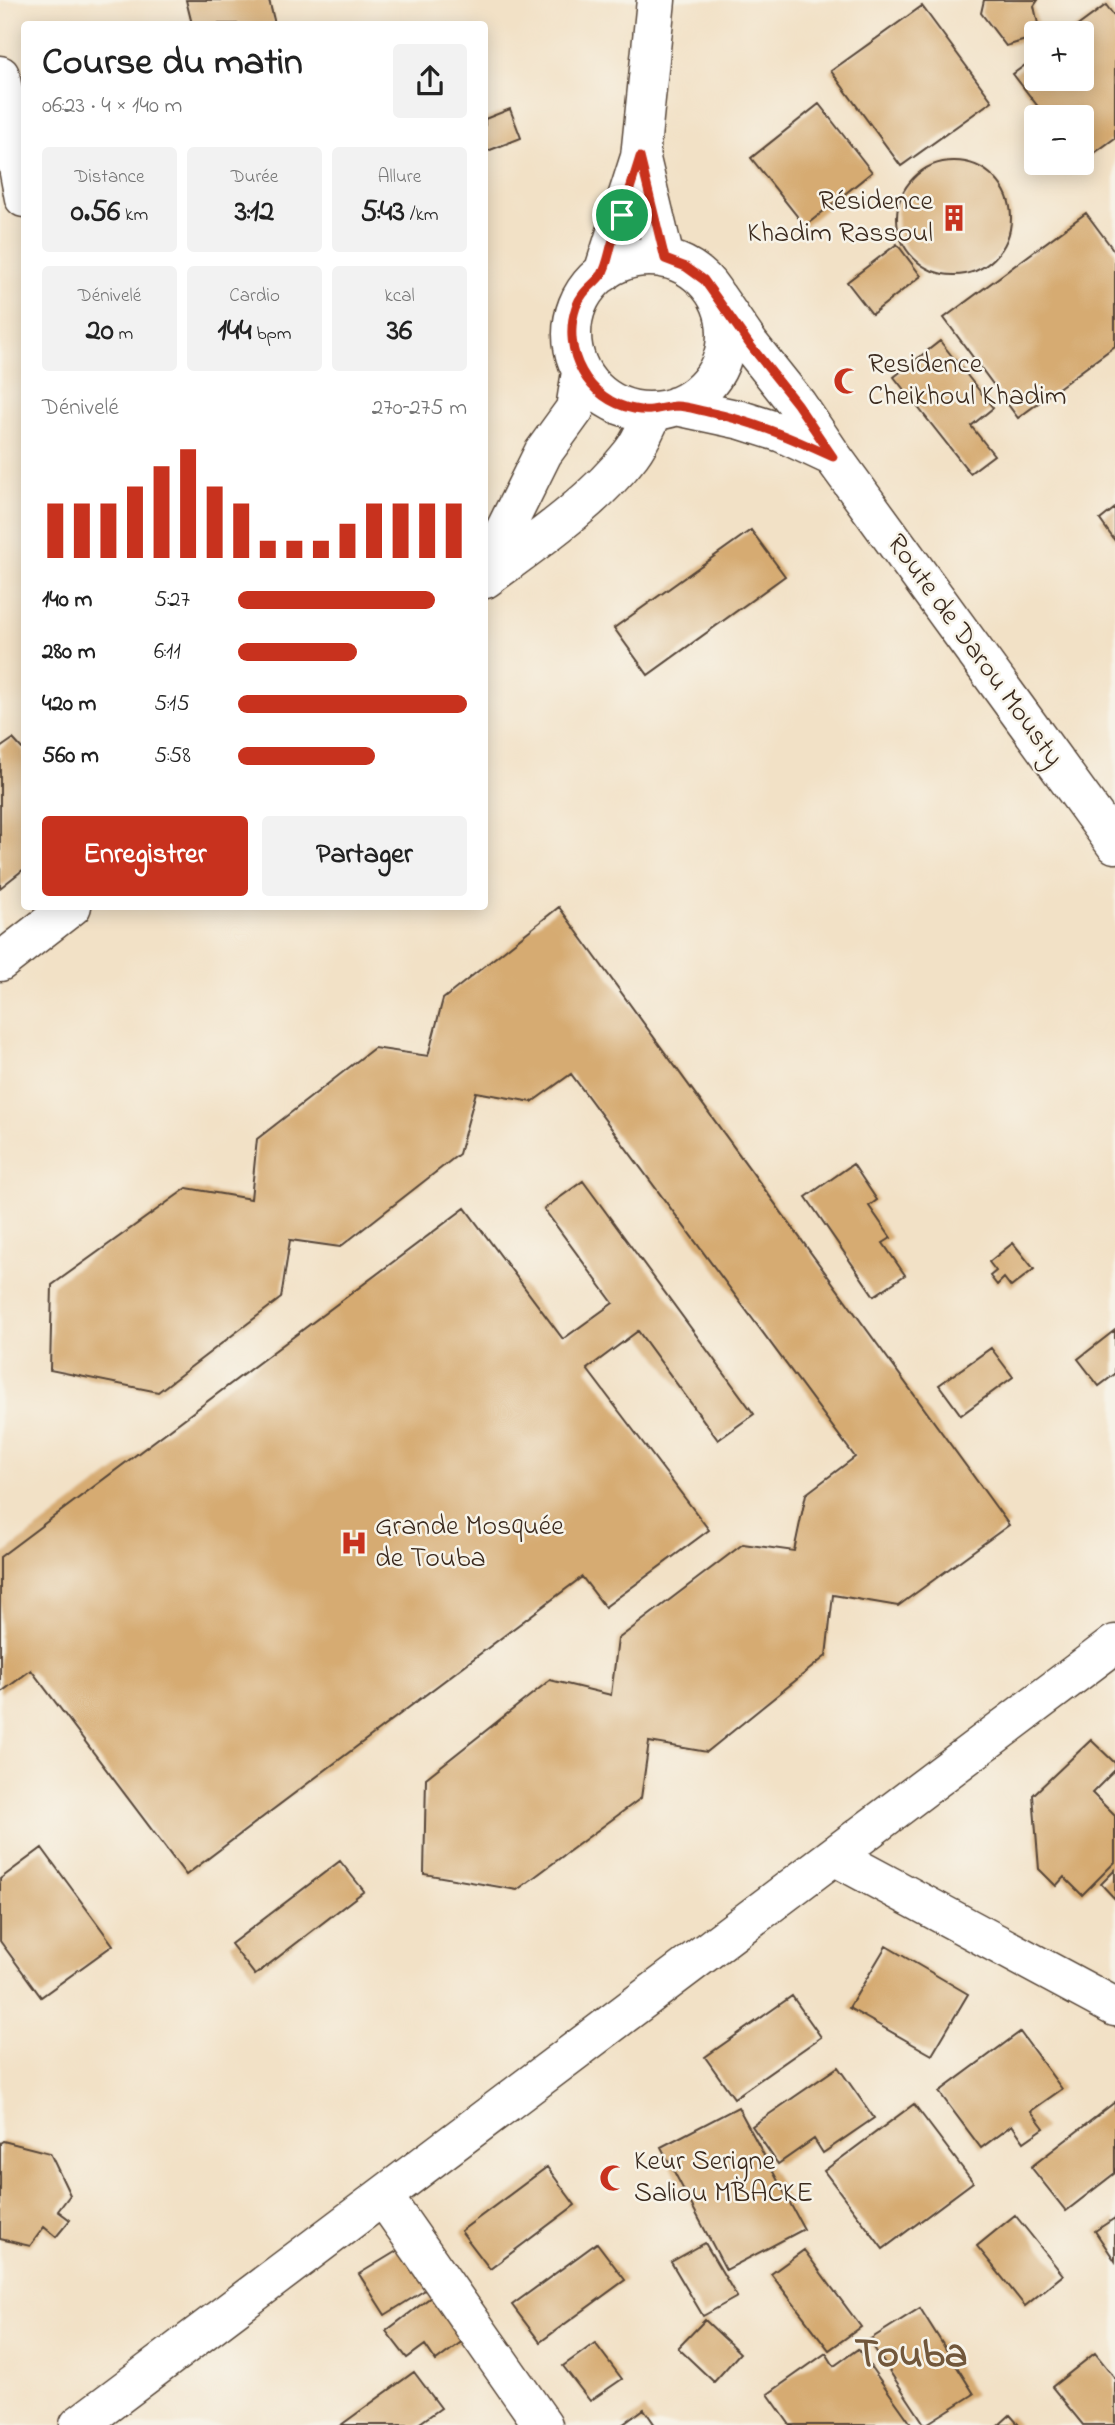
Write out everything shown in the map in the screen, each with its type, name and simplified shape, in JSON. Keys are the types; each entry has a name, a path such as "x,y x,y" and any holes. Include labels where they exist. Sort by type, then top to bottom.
{"main road":[{"path":"603,273 640,157 656,0"},
{"path":"0,75 5,129 21,187"},
{"path":"640,157 665,259"},
{"path":"488,577 607,483 665,409 695,396 711,380 722,360 726,339 717,297 704,280 686,267 665,259 643,257 622,262 603,273 585,290 576,307 572,329 573,351 581,372 594,389 612,402 633,409 665,409 741,420 782,433 833,457"},
{"name":"Route de Darou Mousty","path":"717,297 1115,844"},
{"path":"488,564 543,453 575,409 581,372"},
{"path":"0,962 67,910"},
{"path":"79,2425 1115,1644"},
{"path":"834,1856 1115,2007"},
{"path":"383,2196 543,2425"}],"building":[{"path":"186,0 269,0 274,21 191,21"},
{"path":"984,0 1038,0 1034,6 1037,21 1024,21 1024,41 1006,46 981,13"},
{"path":"1106,5 1115,17 1115,138 1094,153 1094,105 1037,105 1026,91 1094,91 1094,21 1084,21"},
{"path":"922,6 992,101 901,166 831,71"},
{"path":"1024,66 1024,88 1013,74"},
{"path":"819,104 872,172 805,226 751,158"},
{"path":"510,109 521,138 488,151 488,118"},
{"name":"Résidence Khadim Rassoul","path":"954,161 976,165 995,177 1007,196 1011,218 1007,240 995,259 976,271 954,275 932,271 913,259 901,240 897,218 901,196 913,177 932,165"},
{"path":"1086,213 1115,252 1115,346 1018,418 944,318"},
{"path":"897,244 921,276 872,314 847,282"},
{"path":"940,341 993,408 971,426 994,455 970,473 894,377"},
{"path":"1115,508 1115,541 1100,520"},
{"path":"751,530 785,576 648,675 614,628"},
{"path":"13,739 21,748 21,871 0,888 0,748"},
{"path":"559,907 1009,1525 898,1606 833,1595 826,1656 707,1752 649,1742 641,1798 517,1890 424,1874 426,1778 550,1680 611,1695 618,1639 743,1544 794,1551 806,1494 855,1457 571,1074 532,1102 476,1092 459,1154 340,1247 290,1240 281,1298 158,1392 50,1370 52,1285 187,1188 251,1199 257,1139 374,1048 428,1056 443,999"},
{"path":"853,1164 877,1200 869,1206 891,1238 883,1243 905,1275 874,1296 806,1197"},
{"name":"Grande Mosquée de Touba","path":"583,1181 754,1414 718,1440 638,1331 587,1369 709,1530 605,1607 582,1577 186,1875 31,1670 0,1693 0,1557 465,1208 563,1339 613,1303 544,1209"},
{"path":"1013,1243 1034,1269 1011,1287 1004,1278 997,1285 990,1276 996,1271 989,1262"},
{"path":"1115,1330 1115,1374 1099,1386 1078,1359"},
{"path":"991,1348 1013,1377 961,1415 939,1385"},
{"path":"1091,1740 1115,1763 1115,1770 1092,1793 1115,1816 1115,1862 1082,1895 1064,1877 1056,1886 1039,1869 1033,1795"},
{"path":"42,1848 113,1945 41,1997 0,1941 0,1879"},
{"path":"340,1861 364,1891 255,1975 231,1944"},
{"path":"1115,1870 1115,1899 1101,1884"},
{"path":"886,1946 968,1994 932,2055 849,2008"},
{"path":"792,1996 821,2037 734,2098 705,2057"},
{"path":"1020,2032 1062,2089 1031,2111 1044,2128 1024,2142 1012,2125 981,2148 939,2092"},
{"path":"838,2067 874,2118 823,2153 814,2139 778,2164 752,2126"},
{"path":"1115,2102 1115,2173 1066,2211 1031,2167"},
{"path":"914,2104 973,2182 883,2249 824,2171"},
{"path":"738,2107 804,2229 726,2270 661,2147"},
{"path":"3,2141 50,2153 70,2195 58,2211 70,2220 56,2237 44,2227 30,2246 0,2239 0,2143"},
{"path":"547,2167 575,2205 490,2269 461,2231"},
{"path":"1015,2215 1063,2275 1025,2306 977,2246"},
{"path":"1115,2218 1115,2261 1095,2231"},
{"path":"597,2243 625,2280 540,2342 512,2305"},
{"path":"705,2243 737,2297 703,2316 671,2262"},
{"path":"405,2246 430,2287 385,2315 359,2274"},
{"path":"804,2250 861,2327 829,2350 771,2274"},
{"path":"435,2294 468,2337 436,2361 425,2345 407,2358 386,2331"},
{"path":"920,2308 974,2394 925,2425 869,2340"},
{"path":"705,2320 740,2353 714,2382 678,2348"},
{"path":"595,2343 622,2379 590,2401 563,2366"},
{"path":"858,2349 912,2425 790,2425 768,2394 826,2353 834,2366"},
{"path":"1095,2353 1115,2378 1115,2425 1083,2425 1052,2387"},
{"path":"414,2372 441,2408 417,2425 341,2425"},
{"path":"644,2409 655,2425 622,2425"},
{"path":"1010,2415 1019,2425 999,2425"}],"place":[{"name":"Résidence Khadim Rassoul","path":"954,218"},
{"name":"Residence Cheikhoul Khadim","path":"847,381"},
{"name":"Grande Mosquée de Touba","path":"354,1543"},
{"name":"Keur Serigne Saliou MBACKE","path":"613,2178"}],"district":[{"name":"Touba","path":"911,2355"}],"route":[{"path":"640,157 665,259 686,267 704,280 750,345 797,404 833,457 782,433 741,420 676,406 654,411 633,409 612,402 594,389 581,372 573,351 572,329 576,307 585,290 603,273 622,215 640,157"}]}
